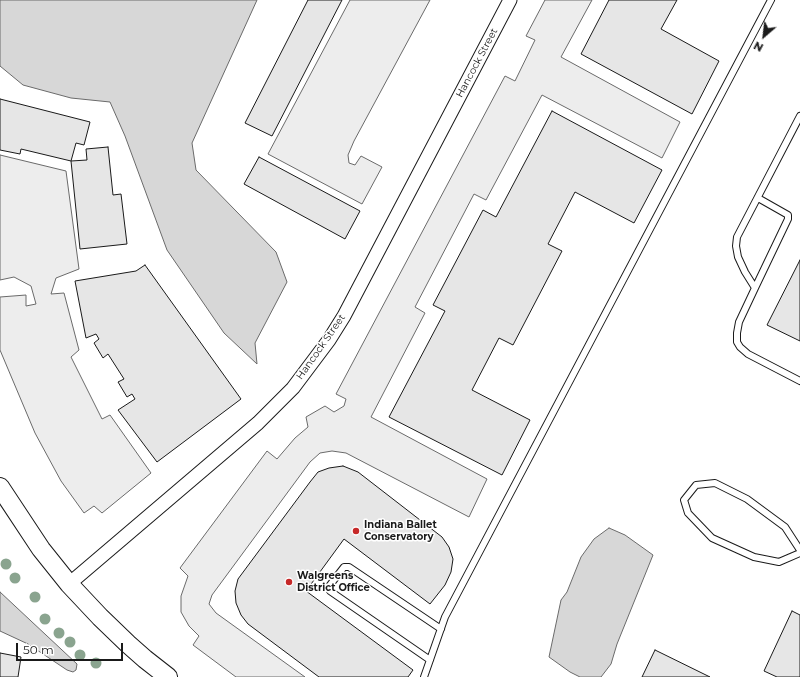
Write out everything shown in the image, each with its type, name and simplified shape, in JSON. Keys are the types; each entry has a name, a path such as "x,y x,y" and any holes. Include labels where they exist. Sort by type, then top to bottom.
{"street":[{"name":"Hancock Street","path":"69,584 258,423 293,388 329,340 344,316 510,0"},
{"path":"0,487 41,549 69,584 128,644 168,677"}],"lane":[{"path":"424,677 445,617 771,0"},
{"path":"755,288 738,257 736,246 737,237 800,116"},
{"path":"758,198 788,215 788,219 739,322 737,342 748,354 800,381"},
{"path":"715,483 747,499 785,527 800,552 779,562 754,557 712,538 688,513 684,500 696,485 715,483"},
{"path":"430,660 330,591 330,586 344,567 349,567 441,629"}],"shaded area":[{"path":"0,0 257,0 192,143 196,170 276,252 287,282 255,343 257,364 224,333 167,250 125,136 110,102 71,98 23,85 0,66"},
{"path":"350,0 430,0 354,141 348,155 349,163 355,165 361,156 382,167 362,204 268,154"},
{"path":"545,0 592,0 561,57 680,122 662,158 542,95 486,200 474,194 415,307 425,313 371,417 487,479 469,517 346,453 332,451 320,453 310,462 212,595 209,604 216,613 305,677 236,677 193,645 199,636 189,626 181,612 181,596 188,576 180,568 267,451 277,459 295,438 308,427 306,417 325,406 334,412 344,406 346,399 336,394 505,76 515,81 535,40 526,36"},
{"path":"0,155 66,171 79,269 56,278 51,294 64,293 79,350 71,357 102,419 110,415 151,473 102,513 94,506 84,513 61,481 35,433 0,350 0,297 26,295 26,306 36,304 31,286 14,277 0,280"},
{"path":"609,528 625,535 653,555 617,644 611,664 601,677 580,677 570,672 549,657 561,600 567,592 581,557 594,539"},
{"path":"0,592 77,664 76,670 73,672 67,670 28,644 0,631"}],"building":[{"path":"308,0 342,0 272,136 245,123"},
{"path":"609,0 677,0 661,29 719,61 692,114 581,54"},
{"path":"0,99 90,122 84,145 76,143 71,161 21,149 20,154 0,150"},
{"path":"552,111 662,170 634,223 575,192 548,244 562,251 513,345 499,338 472,390 530,420 502,475 389,417 445,311 433,305 483,210 496,217"},
{"path":"108,147 113,195 121,194 127,244 80,249 71,161 87,160 86,149"},
{"path":"259,157 360,211 345,239 244,184"},
{"path":"800,260 800,341 767,325"},
{"path":"145,265 241,399 157,462 118,410 135,399 132,394 127,397 118,382 124,379 108,354 103,358 94,343 99,339 96,334 86,338 75,281 136,271"},
{"path":"343,466 358,472 442,537 449,547 453,559 451,572 445,585 430,604 344,539 306,591 413,670 408,677 319,677 248,624 241,615 236,603 235,591 238,579 310,482 318,472 329,468"},
{"path":"792,611 800,615 800,677 777,677 764,671"},
{"path":"655,650 710,677 642,677"},
{"path":"0,653 21,657 18,677 0,677"}],"place":[{"name":"Indiana Ballet Conservatory","path":"356,531"},
{"name":"Walgreens District Office","path":"289,582"}]}
